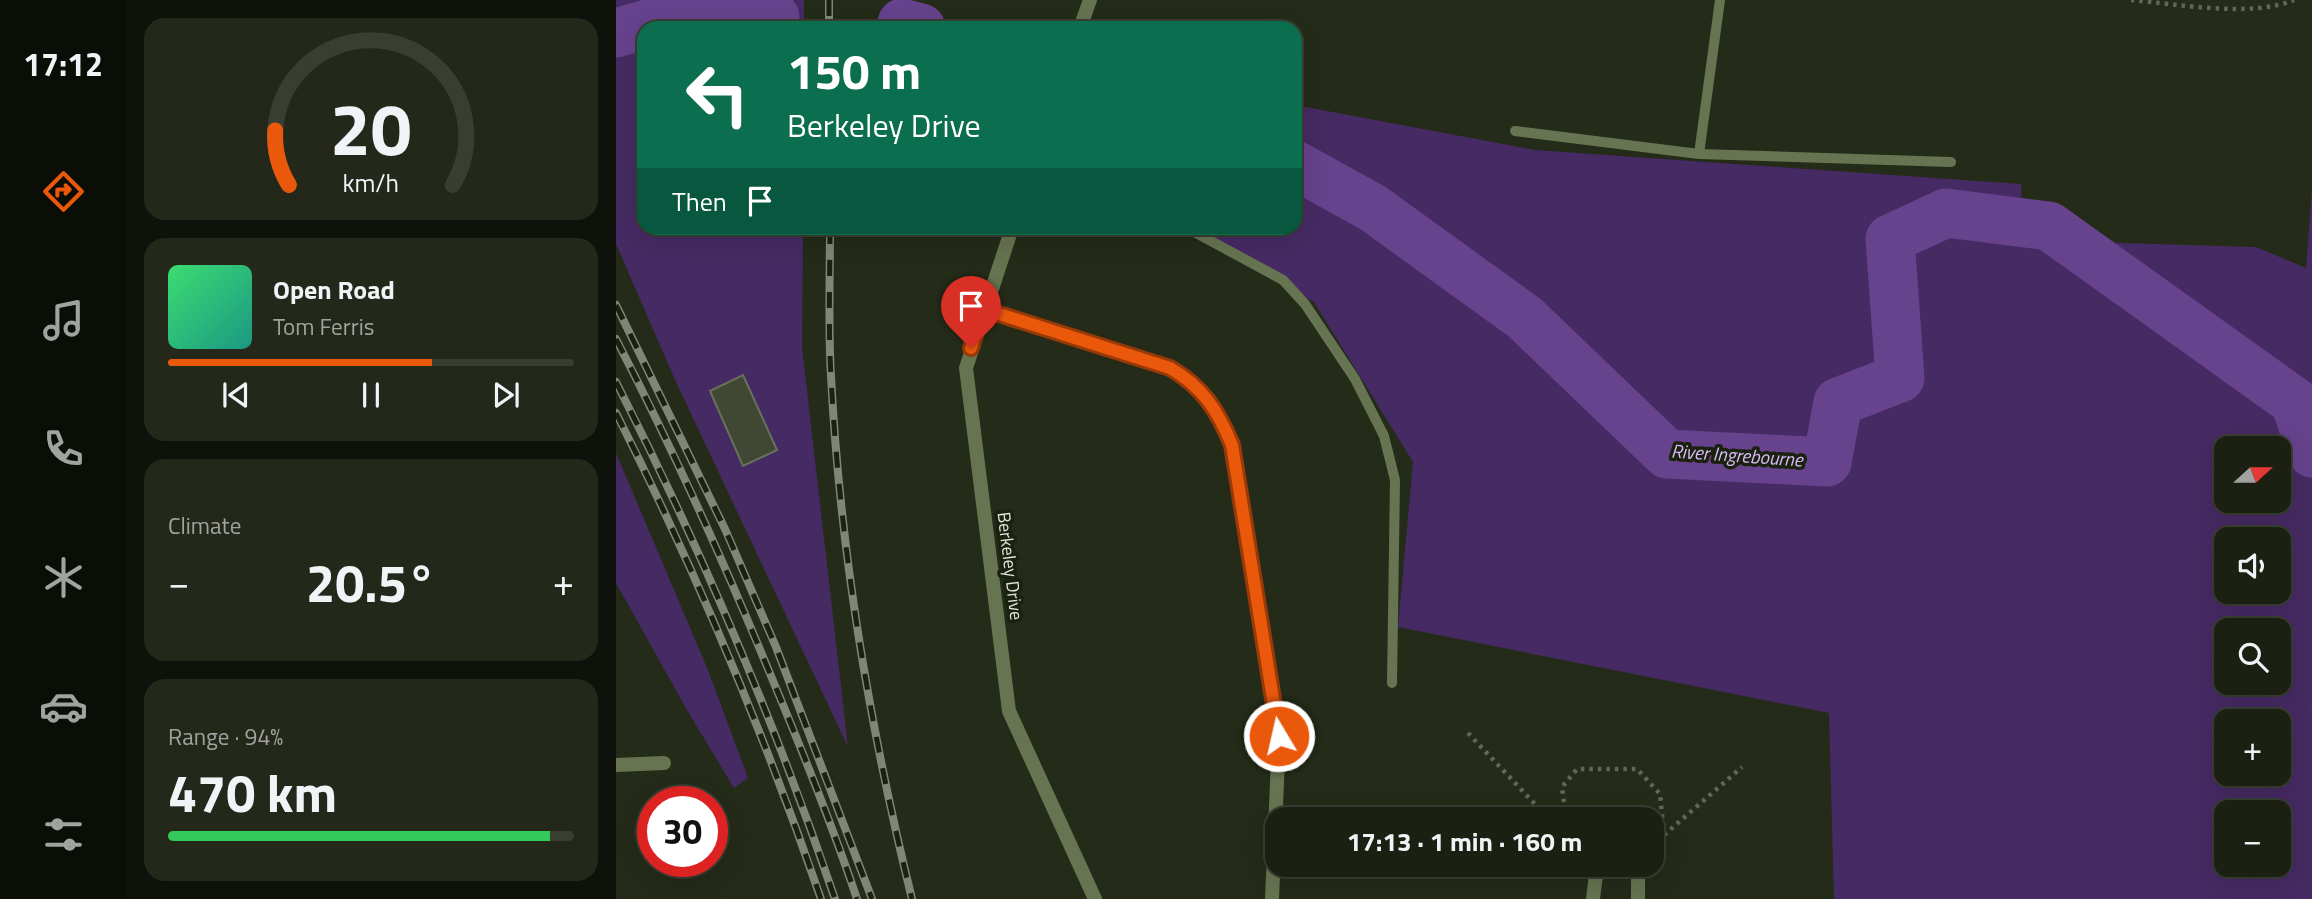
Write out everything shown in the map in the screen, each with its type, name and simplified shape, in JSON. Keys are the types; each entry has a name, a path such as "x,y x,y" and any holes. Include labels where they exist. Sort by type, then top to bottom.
{"street":[{"path":"1082,21 1090,0"},
{"name":"Berkeley Drive","path":"1009,235 983,309 966,368 1009,710 1075,861 1095,899"},
{"path":"983,309 1170,368 1189,379 1207,397 1222,419 1232,445 1279,736 1272,899"},
{"path":"616,765 664,763"},
{"path":"1593,899 1596,877"},
{"path":"1638,877 1638,899"}],"lane":[{"path":"1699,155 1720,0"},
{"path":"1515,131 1699,155 1951,162"},
{"path":"1200,235 1283,280 1305,304 1355,379 1384,436 1395,480 1392,683"}],"path":[{"path":"2131,0 2222,7 2272,7 2294,0"},
{"path":"1468,733 1538,807"},
{"path":"1664,835 1742,767"},
{"path":"1564,807 1562,787 1577,769 1637,769 1660,794 1661,807"}],"shaded area":[{"path":"616,0 804,0 804,21 637,21 637,235 803,235 802,347 848,747 676,382 616,244"},
{"path":"1302,106 1535,150 2021,184 2023,240 2256,247 2306,268 2312,190 2312,899 1834,899 1829,713 1398,627 1413,462 1314,302 1195,235 1302,235"},
{"path":"616,453 708,670 748,778 734,788 616,583"}],"building":[{"path":"743,375 777,450 743,466 710,391"}],"waterway":[{"name":"River Ingrebourne","path":"657,21 671,17 775,17"},
{"name":"River Ingrebourne","path":"616,33 637,27"},
{"name":"River Ingrebourne","path":"1302,169 1373,208 1525,318 1667,454 1827,462 1838,402 1900,378 1890,239 1946,213 2049,226 2295,402 2312,453"}],"railway":[{"path":"829,0 829,21"},
{"path":"830,235 831,376 835,442 850,574 870,705 912,899"},
{"path":"616,305 725,529 776,647 872,899"},
{"path":"616,339 678,464 735,591 805,759 857,899"},
{"path":"616,382 678,508 735,637 787,767 835,899"},
{"path":"616,413 727,652 821,899"}],"route":[{"path":"971,348 983,309 1170,368 1189,379 1207,397 1222,419 1232,445 1279,736"}]}
